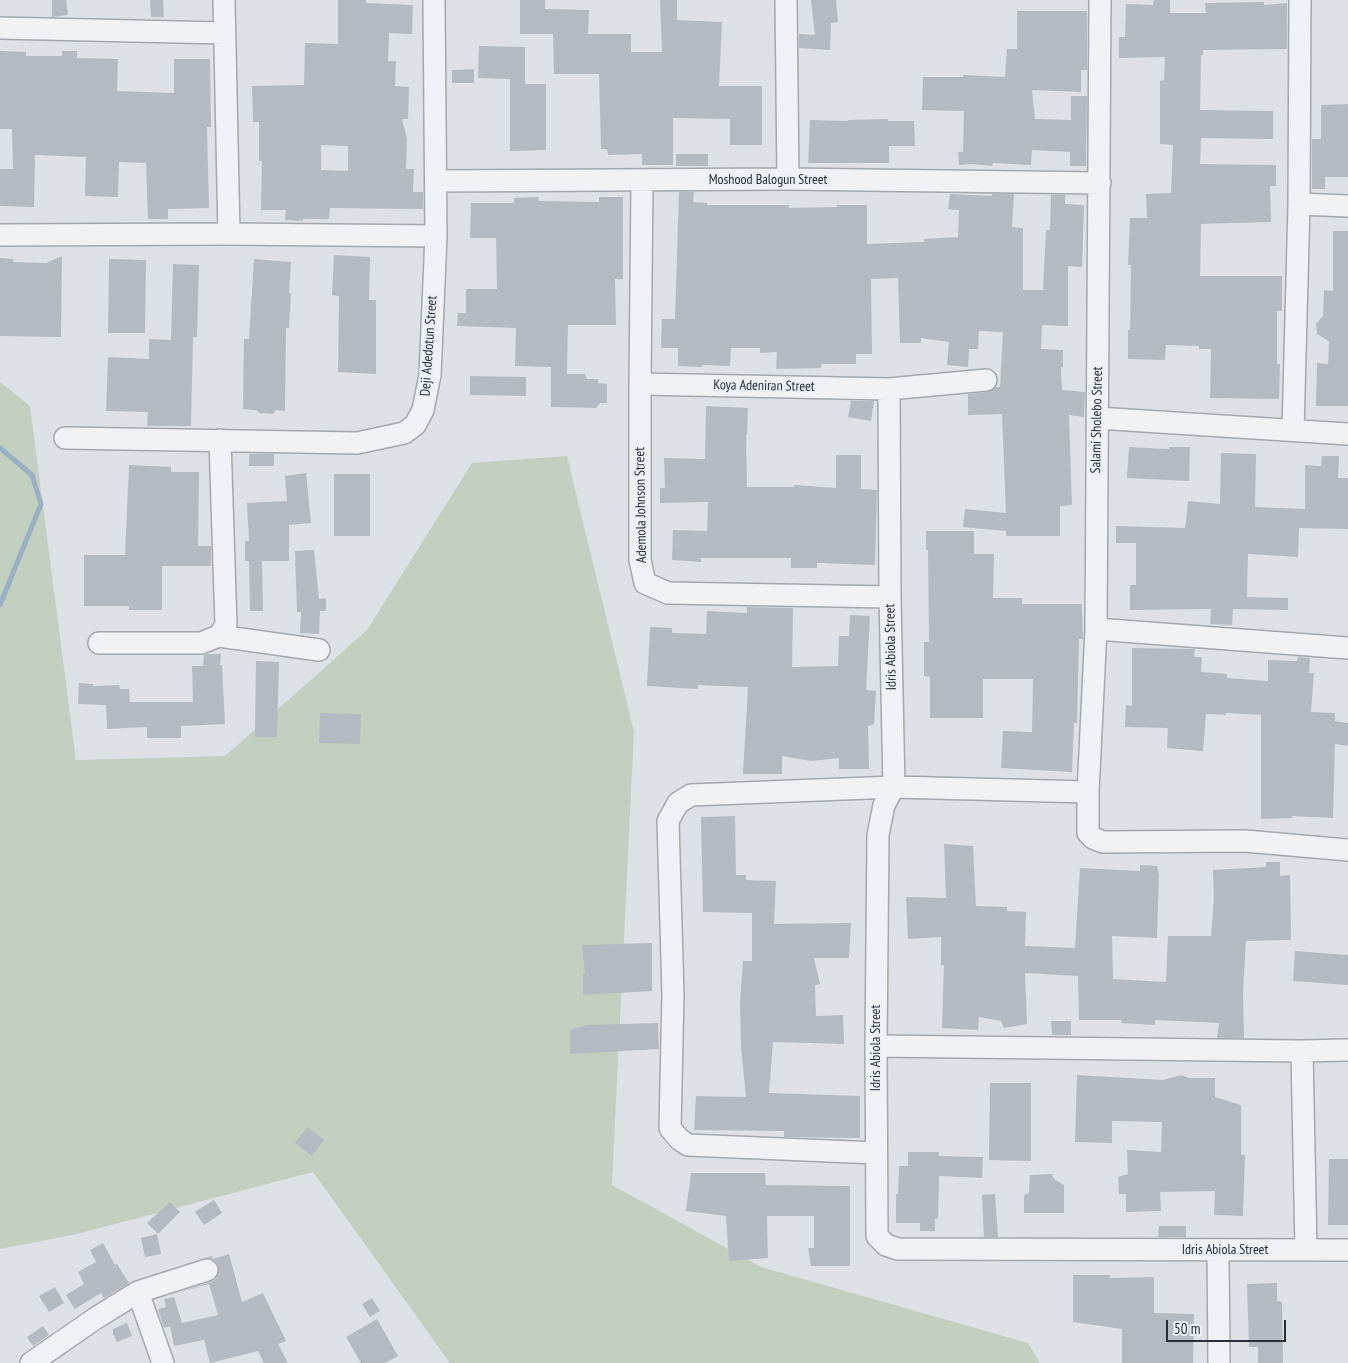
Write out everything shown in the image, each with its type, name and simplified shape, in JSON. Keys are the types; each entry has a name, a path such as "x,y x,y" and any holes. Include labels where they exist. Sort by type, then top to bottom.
{"street":[{"path":"224,0 223,33 228,234"},
{"name":"Deji Adedotun Street","path":"65,438 357,443 404,433 415,425 423,410 430,376 436,236 434,0"},
{"path":"786,0 788,179"},
{"name":"Salami Sholebo Street","path":"1100,0 1096,629 1088,792 1088,833 1093,838 1104,842 1245,841 1348,850"},
{"path":"1293,430 1299,204 1300,0"},
{"path":"0,28 223,33"},
{"name":"Moshood Balogun Street","path":"436,181 788,179 1100,182"},
{"name":"Ademola Johnson Street","path":"642,181 640,560 645,583 668,593 890,597"},
{"path":"1299,204 1348,206"},
{"path":"0,235 228,234 436,236"},
{"name":"Koya Adeniran Street","path":"640,384 889,389 986,380"},
{"path":"889,389 894,787"},
{"name":"Idris Abiola Street","path":"889,389 890,597 894,787 884,805 878,835 877,1236 886,1245 898,1249 1348,1250"},
{"path":"1097,418 1348,434"},
{"path":"219,636 226,625 220,440"},
{"path":"1096,629 1348,648"},
{"path":"99,642 201,643 219,636 319,650"},
{"path":"876,1153 688,1145 679,1139 670,1128 673,995 668,821 678,803 691,795 894,787 1088,792"},
{"path":"876,1046 1348,1050"},
{"path":"1302,1051 1306,1250"},
{"path":"1218,1250 1219,1363"},
{"path":"31,1363 96,1318 138,1292 207,1270"},
{"path":"138,1292 163,1363"}],"green space":[{"path":"0,382 30,406 76,760 225,756 367,630 472,463 567,456 634,732 612,1185 761,1267 1028,1343 1040,1363 450,1363 313,1172 77,1234 0,1249"}],"building":[{"path":"52,0 66,0 68,15 52,17"},
{"path":"150,0 163,0 164,17 151,17"},
{"path":"338,0 366,0 366,3 413,5 412,34 389,33 388,61 396,61 395,86 409,87 408,119 402,119 407,139 406,169 414,169 413,192 423,192 423,209 330,208 329,219 303,219 303,221 285,220 286,210 261,210 262,161 259,161 259,122 253,122 252,86 304,85 305,43 338,44","holes":["321,145 348,146 348,171 321,170"]},
{"path":"520,0 545,0 545,9 589,10 588,34 631,34 631,52 662,52 660,0 677,0 677,20 722,22 719,86 762,86 762,145 730,145 730,119 673,118 673,165 642,165 642,154 608,155 607,149 601,149 599,74 554,74 553,34 520,34"},
{"path":"811,0 836,0 838,22 831,23 830,50 799,48 799,34 815,35"},
{"path":"1154,0 1170,0 1170,13 1206,13 1205,3 1264,2 1264,5 1287,3 1287,49 1203,50 1203,55 1201,55 1200,110 1273,111 1273,139 1201,138 1200,164 1276,165 1276,186 1270,186 1271,222 1201,224 1200,276 1282,276 1282,311 1277,311 1277,364 1280,364 1279,399 1210,398 1211,349 1199,349 1199,346 1166,345 1165,360 1128,359 1131,265 1128,265 1130,218 1147,218 1146,194 1171,193 1173,145 1160,144 1160,81 1164,80 1165,57 1119,58 1119,37 1125,37 1126,4 1153,5"},
{"path":"1017,11 1087,11 1087,70 1081,70 1081,92 1032,90 1035,119 1071,120 1071,96 1087,96 1086,166 1070,166 1070,152 1032,150 1031,165 993,163 992,166 959,165 958,152 963,152 964,111 922,110 923,77 963,77 963,75 1005,77 1007,49 1017,49"},
{"path":"479,46 525,47 525,84 546,84 546,150 510,151 510,79 478,78"},
{"path":"0,51 26,52 26,56 62,56 62,51 77,51 77,58 118,59 117,91 174,93 174,59 210,59 211,127 207,127 209,208 168,209 168,219 148,219 146,163 119,162 118,197 85,196 86,157 35,155 34,207 0,206 0,169 13,169 12,129 0,129"},
{"path":"474,69 474,83 452,83 452,70"},
{"path":"1348,104 1348,177 1325,177 1325,189 1312,189 1312,139 1321,139 1321,105"},
{"path":"888,119 888,121 914,121 915,146 889,146 889,163 808,163 810,120"},
{"path":"676,154 708,154 708,166 676,166"},
{"path":"679,192 694,192 693,202 707,203 707,205 789,205 789,208 867,205 867,244 924,242 924,239 958,237 959,210 948,209 950,194 992,196 992,194 1014,194 1012,227 1023,228 1023,290 1043,290 1046,230 1050,230 1051,195 1065,195 1065,204 1084,205 1082,267 1068,266 1068,326 1042,325 1041,349 1063,350 1063,367 1061,367 1062,390 1085,392 1084,417 1069,415 1072,505 1060,506 1060,536 1006,536 1006,531 963,527 965,509 1006,513 1002,414 968,415 968,394 987,392 1000,387 1003,332 979,331 978,349 969,349 968,367 947,365 949,342 921,338 921,343 900,343 898,278 871,279 872,354 856,354 856,364 821,364 821,368 776,369 777,352 760,353 760,348 731,348 730,366 678,366 678,348 661,348 662,319 675,319"},
{"path":"538,197 539,201 599,202 599,197 623,197 623,279 615,279 616,325 568,325 567,374 585,374 587,379 598,379 598,383 607,384 607,403 600,403 596,408 551,407 551,367 515,366 516,328 457,326 458,313 466,313 466,289 497,289 496,238 470,238 471,203 514,203 514,198"},
{"path":"1333,231 1348,231 1348,406 1316,406 1317,363 1328,364 1329,341 1317,334 1316,324 1323,316 1324,290 1333,291"},
{"path":"334,255 370,257 369,300 376,300 376,374 338,372 339,296 332,295"},
{"path":"62,256 61,337 0,336 0,258 14,259 13,262 46,263"},
{"path":"109,259 146,260 145,333 108,333"},
{"path":"254,259 291,262 289,328 286,328 285,411 276,410 273,414 243,409 244,339 249,339"},
{"path":"173,264 199,265 197,337 193,337 191,426 147,426 148,412 106,411 108,357 149,359 149,339 171,340"},
{"path":"470,376 526,377 526,396 470,395"},
{"path":"851,401 874,401 871,421 848,417"},
{"path":"706,406 748,408 746,435 747,487 794,487 794,485 836,488 836,455 861,455 861,489 877,490 875,565 817,563 817,568 791,568 791,558 701,558 701,562 672,560 673,530 707,531 708,502 660,503 660,488 665,488 664,458 705,459"},
{"path":"1129,447 1169,449 1169,447 1190,447 1189,481 1127,478"},
{"path":"1221,453 1256,454 1255,507 1305,509 1305,465 1321,466 1322,456 1339,456 1338,478 1348,478 1348,529 1299,528 1298,557 1248,554 1247,597 1288,598 1288,610 1233,609 1232,625 1210,624 1211,609 1130,610 1130,585 1136,585 1136,543 1116,543 1116,526 1185,528 1188,501 1220,504"},
{"path":"249,454 274,454 274,466 249,466"},
{"path":"129,465 171,467 171,472 199,472 198,546 211,546 211,566 162,566 162,610 129,610 129,606 84,606 84,555 125,555"},
{"path":"306,473 311,523 289,525 289,561 262,561 263,611 250,611 249,561 245,561 245,541 249,541 247,503 287,501 285,476"},
{"path":"334,474 370,474 370,536 334,536"},
{"path":"926,531 974,531 974,554 994,554 993,598 1022,598 1022,604 1082,604 1083,639 1079,639 1077,723 1074,723 1072,772 1001,768 1003,731 1032,732 1033,679 983,679 983,718 930,718 930,677 924,676 924,642 929,642"},
{"path":"314,550 319,599 326,598 326,611 320,611 319,634 300,633 301,612 297,612 295,551"},
{"path":"747,607 793,608 792,667 838,666 839,636 849,636 850,615 870,616 866,690 876,691 874,724 868,726 869,769 839,769 839,758 811,761 782,756 782,774 743,774 748,687 698,685 698,689 647,686 650,627 672,628 672,633 706,634 707,611 747,613"},
{"path":"1132,648 1195,649 1194,657 1202,657 1201,672 1227,674 1227,678 1268,681 1268,660 1297,661 1298,657 1310,658 1309,673 1314,673 1311,712 1335,713 1335,721 1348,723 1348,746 1335,744 1333,818 1292,816 1292,818 1261,819 1261,715 1206,714 1203,751 1167,748 1168,728 1125,727 1126,705 1132,706"},
{"path":"221,654 220,665 222,665 225,724 181,726 181,738 147,738 147,727 107,729 106,705 78,704 79,683 93,684 93,686 119,685 120,689 129,689 130,702 193,702 192,666 203,666 204,655"},
{"path":"256,661 279,662 277,737 255,737"},
{"path":"320,713 361,714 360,744 319,743"},
{"path":"735,816 736,875 746,875 746,880 776,881 774,924 851,923 849,958 814,958 820,984 815,985 816,1016 843,1015 844,1044 773,1042 769,1093 860,1096 860,1138 784,1137 784,1131 694,1130 696,1096 746,1097 741,1047 740,1002 743,961 752,961 752,913 703,912 701,817"},
{"path":"944,844 973,846 976,906 1007,907 1007,911 1026,912 1025,946 1075,948 1080,868 1140,871 1140,865 1157,866 1159,874 1157,938 1112,936 1113,979 1166,982 1168,936 1211,936 1214,898 1213,870 1266,867 1266,862 1280,862 1280,876 1290,875 1291,940 1246,941 1243,991 1244,1038 1217,1038 1219,1023 1155,1020 1155,1025 1121,1023 1122,1020 1079,1020 1078,976 1025,973 1027,1024 1004,1028 1001,1021 979,1017 978,1030 942,1028 944,965 941,965 941,937 908,939 906,897 946,898"},
{"path":"652,943 652,991 583,995 583,973 585,973 582,945"},
{"path":"1295,951 1348,955 1348,985 1293,981"},
{"path":"1051,1021 1071,1021 1071,1035 1052,1035"},
{"path":"658,1023 659,1049 570,1054 570,1030 586,1025"},
{"path":"1077,1075 1163,1080 1181,1075 1189,1078 1215,1078 1215,1097 1241,1105 1241,1155 1245,1155 1243,1216 1214,1215 1215,1191 1160,1192 1161,1211 1126,1212 1126,1194 1119,1194 1118,1177 1128,1174 1127,1150 1161,1152 1162,1122 1112,1121 1112,1143 1075,1142"},
{"path":"990,1083 1031,1083 1031,1161 989,1160"},
{"path":"307,1127 324,1140 312,1156 295,1143"},
{"path":"908,1152 939,1152 939,1156 983,1157 982,1178 939,1176 938,1218 935,1219 935,1231 920,1231 920,1223 896,1223 896,1194 898,1194 899,1166 908,1166"},
{"path":"1329,1159 1348,1159 1348,1225 1328,1225"},
{"path":"691,1173 765,1173 766,1185 850,1186 850,1266 811,1266 808,1248 814,1248 814,1216 767,1216 768,1258 729,1261 726,1216 686,1211"},
{"path":"1052,1174 1054,1179 1064,1185 1064,1213 1024,1213 1024,1195 1029,1193 1030,1175"},
{"path":"995,1194 998,1237 984,1237 982,1195"},
{"path":"214,1200 222,1213 204,1225 195,1212"},
{"path":"170,1202 180,1212 158,1234 147,1223"},
{"path":"1159,1226 1186,1226 1186,1237 1158,1237"},
{"path":"157,1234 161,1254 145,1257 141,1238"},
{"path":"103,1243 115,1265 117,1264 129,1283 104,1298 101,1293 75,1309 66,1295 84,1284 78,1272 96,1262 90,1250"},
{"path":"229,1254 242,1302 263,1293 286,1341 278,1344 288,1363 264,1363 258,1351 210,1363 204,1340 174,1346 170,1326 164,1328 158,1309 166,1307 164,1299 174,1297 182,1323 218,1315 209,1284 174,1294 216,1279 219,1273 219,1266 215,1260 204,1258 212,1256 213,1259"},
{"path":"1073,1275 1110,1275 1110,1278 1154,1277 1154,1313 1194,1314 1193,1363 1122,1363 1122,1329 1073,1322"},
{"path":"1277,1283 1277,1301 1282,1302 1283,1363 1258,1363 1258,1347 1249,1347 1247,1284"},
{"path":"55,1287 64,1303 49,1312 39,1296"},
{"path":"372,1298 380,1311 370,1317 362,1304"},
{"path":"377,1319 398,1356 385,1363 361,1363 346,1337"},
{"path":"127,1323 132,1336 117,1342 113,1329"},
{"path":"43,1326 49,1335 33,1346 27,1337"}],"waterway":[{"path":"0,448 32,475 41,504 0,605"}]}
